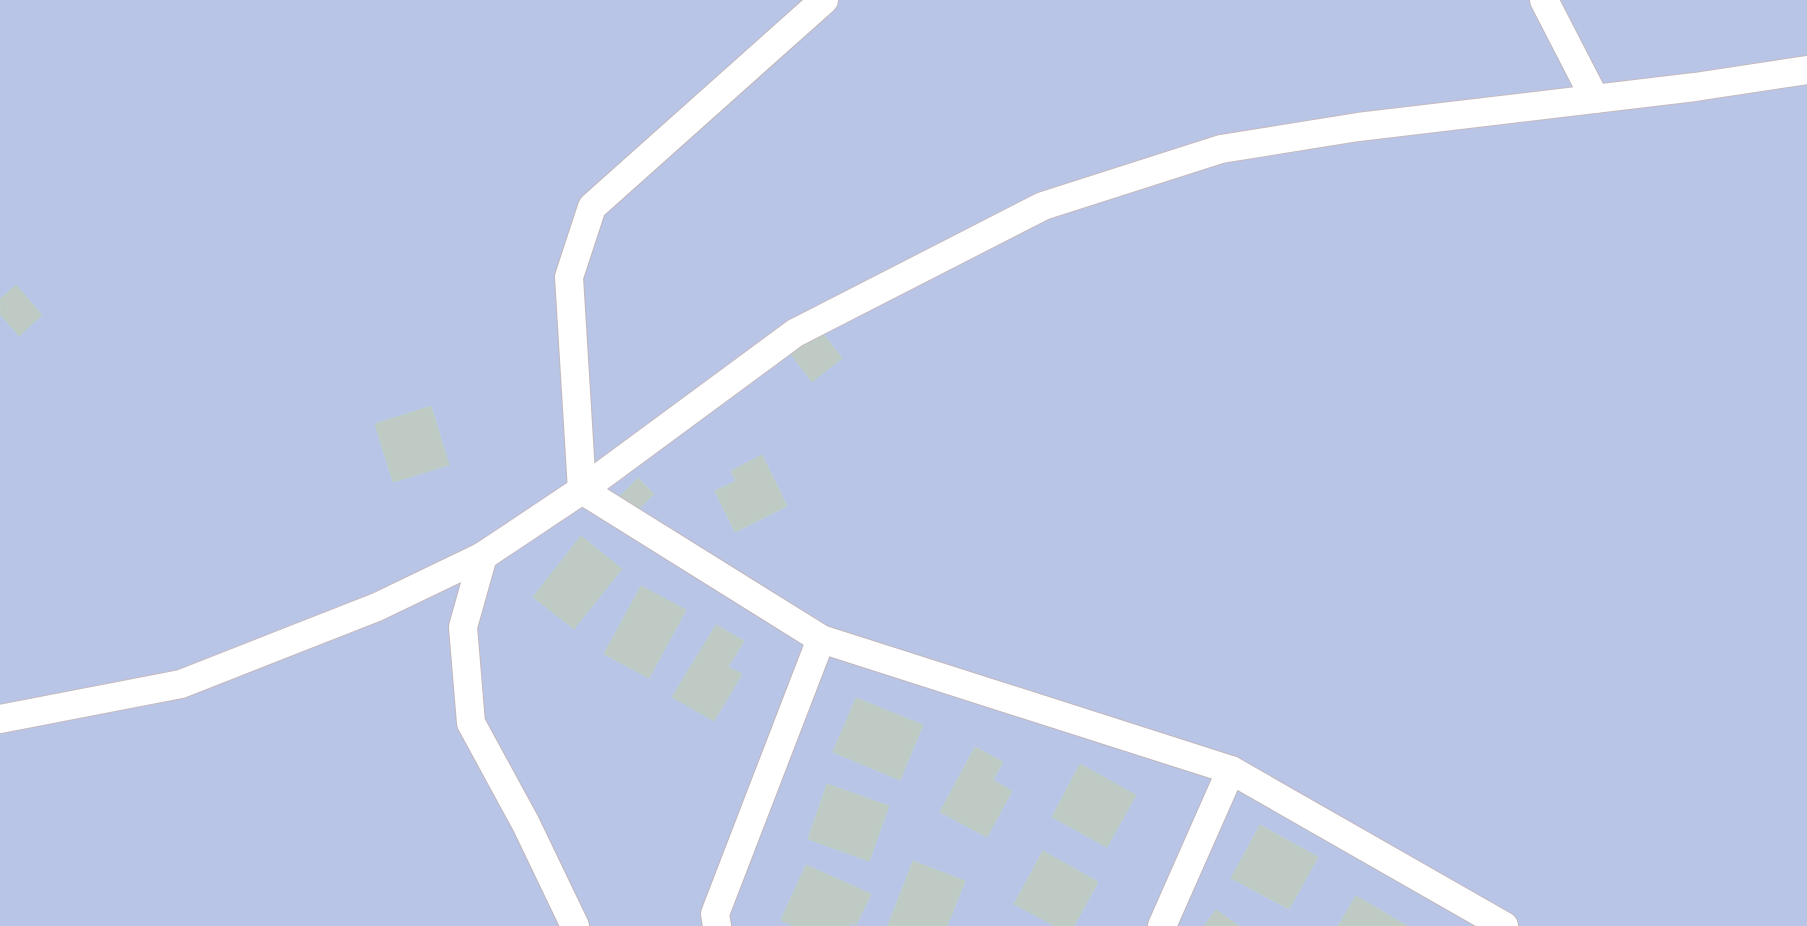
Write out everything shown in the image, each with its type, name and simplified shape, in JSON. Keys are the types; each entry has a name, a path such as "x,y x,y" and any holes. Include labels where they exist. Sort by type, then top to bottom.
{"street":[{"path":"582,490 569,277 592,207 824,0"},
{"path":"1544,0 1595,99"},
{"path":"0,719 181,684 376,607 482,556 582,490 795,333 1043,206 1221,149 1358,127 1695,87 1807,70"},
{"path":"582,490 821,639 1231,770 1498,924"},
{"path":"482,556 463,627 471,723 526,824 575,926"},
{"path":"717,926 715,914 821,639"},
{"path":"1162,926 1231,770"}],"shaded area":[{"path":"0,0 1807,0 1807,926 0,926"}],"building":[{"path":"16,285 42,315 19,336 0,314 0,299"},
{"path":"820,330 842,358 812,382 790,353"},
{"path":"431,406 449,465 393,482 375,424"},
{"path":"762,455 787,506 735,532 715,491 736,481 731,471"},
{"path":"638,478 654,494 632,516 616,500"},
{"path":"581,536 622,569 574,629 533,597"},
{"path":"641,586 686,610 649,678 604,654"},
{"path":"716,625 744,641 728,667 742,674 714,721 672,697"},
{"path":"856,698 923,725 900,780 833,752"},
{"path":"975,747 1003,762 993,780 1012,791 987,837 940,812"},
{"path":"1080,764 1136,795 1107,847 1052,817"},
{"path":"827,784 889,806 869,861 808,839"},
{"path":"1260,825 1318,857 1289,909 1231,878"},
{"path":"1043,851 1098,882 1074,926 1055,926 1014,904"},
{"path":"913,861 965,881 947,926 888,926"},
{"path":"806,865 871,894 856,925 851,923 849,926 794,926 781,920"},
{"path":"1356,896 1407,926 1338,926"},
{"path":"1216,910 1239,926 1204,926"}]}
